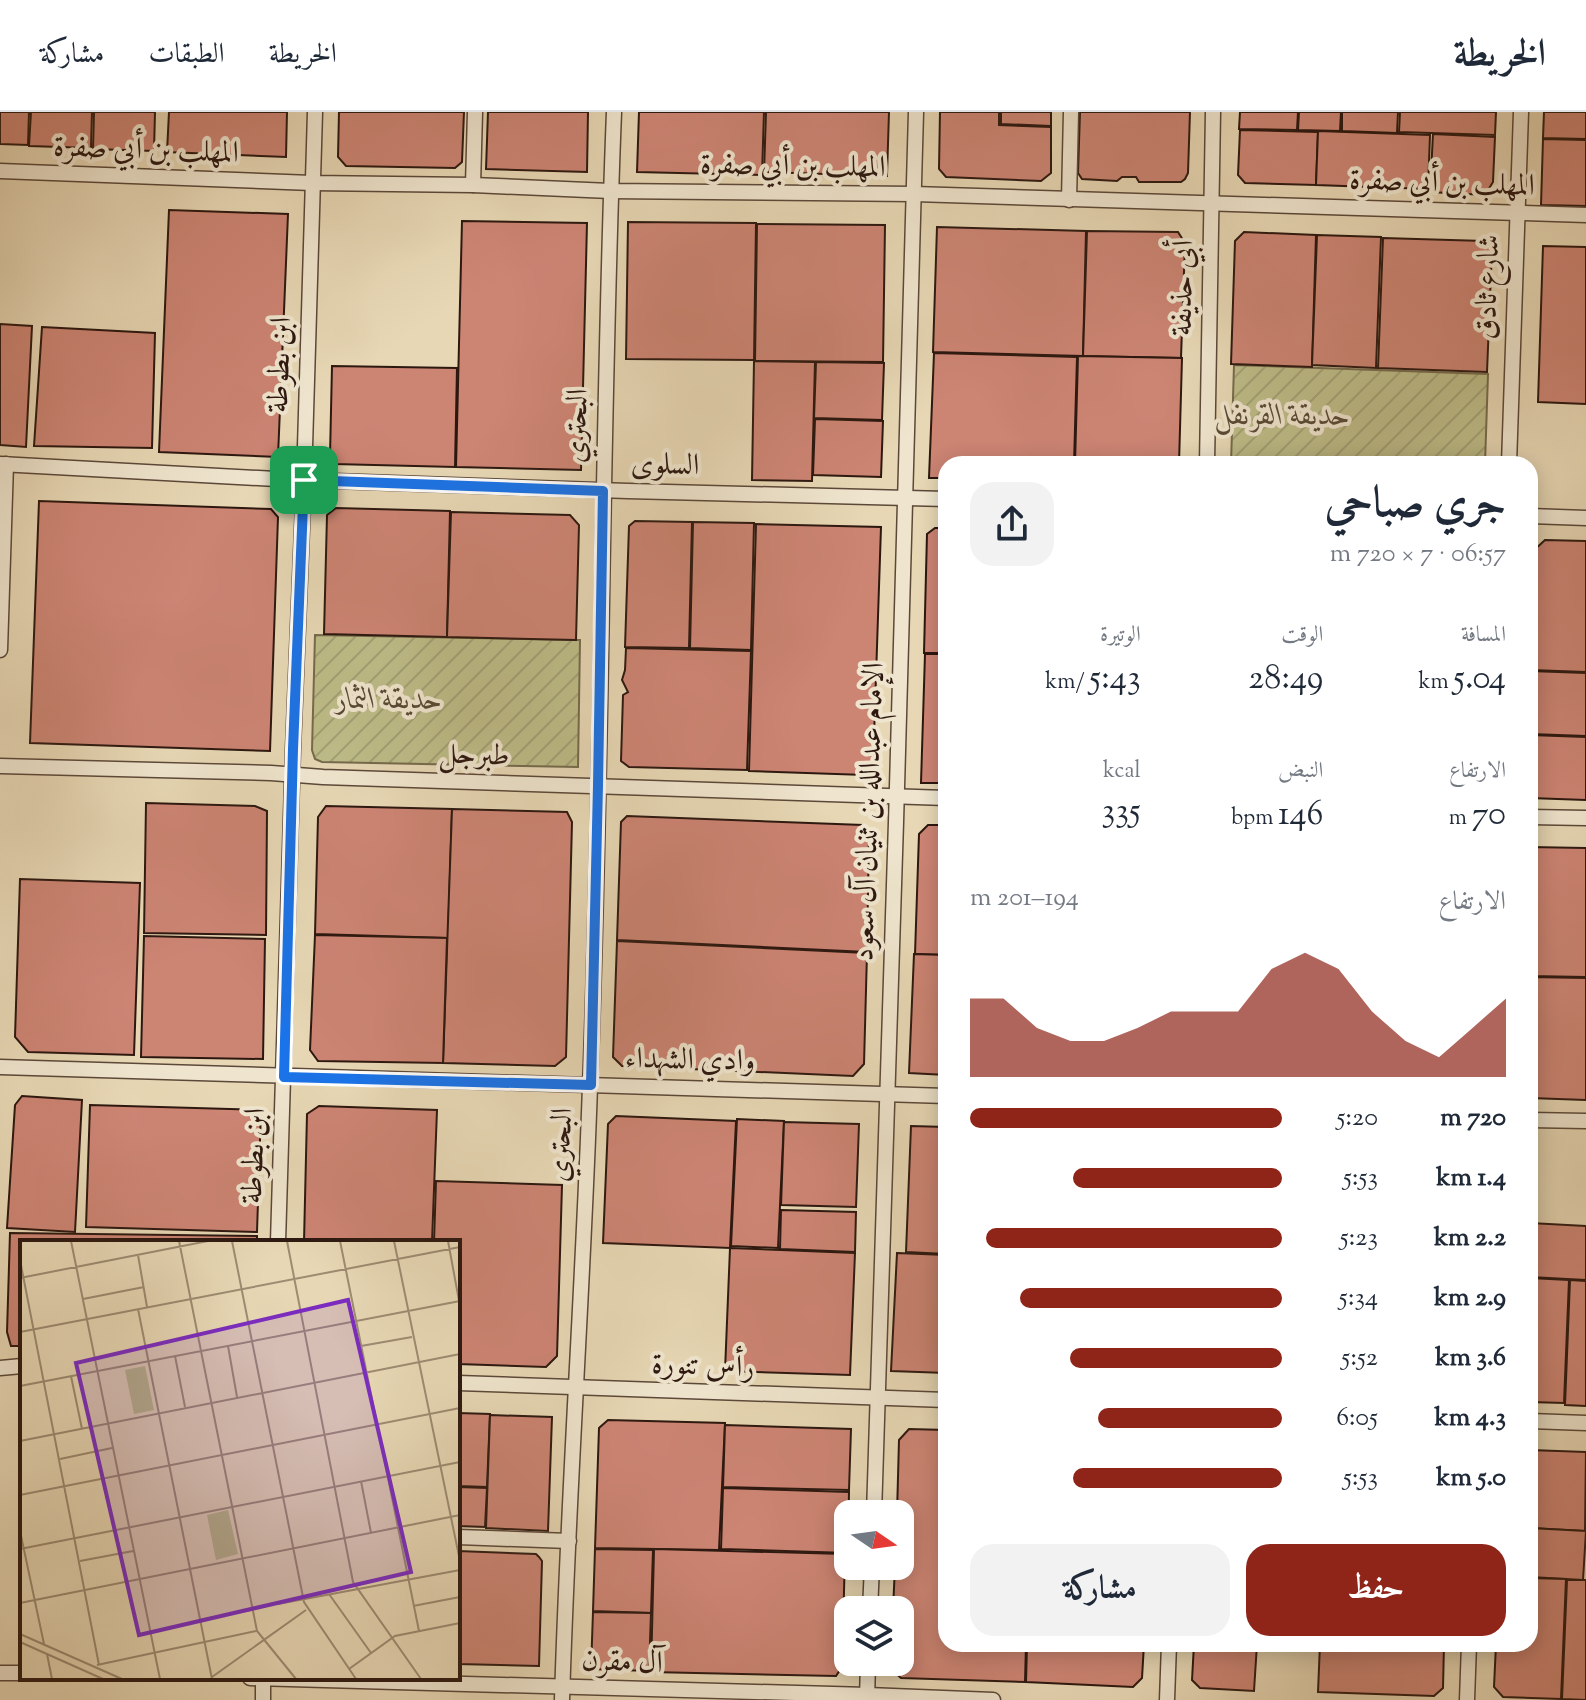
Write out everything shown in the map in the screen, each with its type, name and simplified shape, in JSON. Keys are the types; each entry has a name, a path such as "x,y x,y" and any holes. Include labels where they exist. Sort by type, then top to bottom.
{"street":[{"name":"ابن بطوطة","path":"278,1240 315,112"},
{"path":"473,185 475,112"},
{"name":"البحتري","path":"562,1694 591,1085 614,112"},
{"name":"الإمام عبدالله بن ثنيان آل سعود","path":"874,1500 916,112"},
{"path":"1069,200 1071,112"},
{"name":"أبي حذيفة","path":"1207,456 1213,112"},
{"name":"شارع ثادق","path":"1509,456 1521,112"},
{"name":"المهلب بن أبي صفرة","path":"0,171 312,183 610,191 914,194 1586,215"},
{"path":"0,650 3,464"},
{"name":"السلوى","path":"3,464 304,480 938,499"},
{"path":"1538,516 1586,518"},
{"name":"طبرجل","path":"0,766 938,798"},
{"path":"1538,817 1586,818"},
{"name":"وادي الشهداء","path":"0,1067 938,1096"},
{"path":"1538,1120 1586,1121"},
{"path":"0,1368 20,1366"},
{"name":"رأس تنورة","path":"460,1383 938,1400"},
{"path":"1538,1421 1586,1423"},
{"path":"460,1537 569,1541"},
{"path":"1167,1700 1169,1652"},
{"path":"1467,1700 1469,1652"},
{"path":"868,1676 868,1697"},
{"name":"آل مقرن","path":"300,1680 562,1694 993,1700"}],"green space":[{"name":"حديقة القرنفل","path":"1234,365 1488,374 1485,456 1231,456"},
{"name":"حديقة الثمار","path":"315,635 580,640 578,767 322,762 315,759 312,750"}],"building":[{"path":"0,112 29,112 28,145 0,144"},
{"path":"31,112 92,112 91,148 29,146"},
{"path":"94,112 155,112 154,151 93,149"},
{"path":"169,112 287,112 286,157 167,152"},
{"path":"339,112 464,112 462,162 455,168 346,166 338,157"},
{"path":"488,112 588,112 587,172 486,169"},
{"path":"639,112 764,112 762,175 637,172"},
{"path":"766,112 889,112 887,176 764,172"},
{"path":"940,112 999,112 999,125 1051,127 1051,173 1041,181 946,177 939,169"},
{"path":"1001,112 1051,112 1051,126 1001,124"},
{"path":"1080,112 1190,112 1188,173 1185,179 1181,182 1139,182 1136,177 1122,177 1117,181 1082,179 1078,173"},
{"path":"1240,112 1298,112 1297,130 1239,129"},
{"path":"1299,112 1341,112 1340,131 1298,130"},
{"path":"1342,112 1398,112 1397,133 1342,131"},
{"path":"1400,112 1496,112 1495,135 1399,132"},
{"path":"1544,112 1586,112 1586,139 1543,138"},
{"path":"1240,130 1318,132 1316,185 1245,183 1238,175"},
{"path":"1318,131 1430,135 1428,189 1316,185"},
{"path":"1433,134 1495,137 1493,182 1485,195 1430,192"},
{"path":"1543,139 1586,140 1586,206 1541,205"},
{"path":"169,210 288,214 278,457 159,452"},
{"path":"462,221 587,223 581,470 456,467"},
{"path":"628,222 756,223 754,360 626,359"},
{"path":"757,224 885,225 883,362 755,361"},
{"path":"937,227 1086,231 1083,356 933,352"},
{"path":"1087,231 1178,232 1185,243 1181,358 1083,356"},
{"path":"1244,232 1316,235 1312,367 1231,364 1235,241"},
{"path":"1317,235 1381,237 1376,368 1312,365"},
{"path":"1383,238 1484,241 1492,249 1487,372 1378,368"},
{"path":"1543,246 1586,247 1586,404 1538,402"},
{"path":"0,324 32,326 26,447 0,445"},
{"path":"42,327 155,333 152,448 34,446"},
{"path":"934,353 1077,357 1074,456 938,456 938,478 929,478"},
{"path":"1078,356 1182,358 1179,456 1075,456"},
{"path":"754,361 815,362 812,481 752,480"},
{"path":"816,362 884,363 882,420 814,418"},
{"path":"332,366 457,368 455,467 334,464 330,456"},
{"path":"815,419 883,421 881,477 813,475"},
{"path":"39,501 271,509 278,517 270,751 30,743"},
{"path":"336,508 450,511 447,637 324,634 327,515"},
{"path":"451,512 570,515 579,525 576,640 447,637"},
{"path":"635,521 692,522 689,648 625,647 629,526"},
{"path":"693,522 754,523 751,650 690,648"},
{"path":"756,524 881,527 873,766 865,775 749,771"},
{"path":"938,528 938,653 924,653 927,534"},
{"path":"1545,540 1586,541 1586,672 1538,670 1538,546"},
{"path":"626,648 751,651 747,770 629,767 621,761 623,695 628,692 622,680"},
{"path":"925,654 938,654 938,783 921,783"},
{"path":"1538,671 1586,673 1586,736 1538,734"},
{"path":"1538,735 1586,737 1586,800 1538,798"},
{"path":"146,803 255,806 267,811 266,935 144,933"},
{"path":"326,806 452,809 448,938 315,934 318,817"},
{"path":"452,809 567,812 572,822 566,1057 555,1066 443,1063"},
{"path":"627,816 863,825 869,834 867,952 617,940 621,822"},
{"path":"928,825 938,825 938,955 915,954 919,834"},
{"path":"1538,847 1586,848 1586,977 1538,976"},
{"path":"20,879 140,883 134,1055 28,1052 15,1037"},
{"path":"315,935 447,938 443,1063 318,1061 310,1050"},
{"path":"144,936 265,939 263,1059 141,1057"},
{"path":"617,941 867,953 864,1064 853,1076 622,1066 613,1057"},
{"path":"914,954 938,955 938,1075 909,1073"},
{"path":"1538,977 1586,978 1586,1100 1538,1098"},
{"path":"22,1096 82,1100 75,1232 7,1228 15,1105"},
{"path":"90,1105 261,1110 257,1232 86,1227"},
{"path":"319,1106 437,1110 432,1240 304,1240 307,1114"},
{"path":"616,1116 736,1121 730,1248 603,1243 608,1124"},
{"path":"737,1119 784,1121 778,1248 731,1246"},
{"path":"784,1122 859,1124 856,1207 781,1205"},
{"path":"911,1126 938,1127 938,1254 906,1252"},
{"path":"436,1181 562,1185 557,1356 546,1367 460,1364 460,1240 434,1240"},
{"path":"781,1210 856,1212 855,1252 780,1249"},
{"path":"1538,1223 1586,1226 1586,1280 1538,1277"},
{"path":"10,1233 257,1236 257,1240 20,1240 20,1346 11,1346 7,1332"},
{"path":"730,1248 855,1253 850,1375 725,1371"},
{"path":"897,1253 938,1255 938,1373 891,1371"},
{"path":"1538,1278 1569,1280 1564,1403 1538,1402"},
{"path":"1570,1280 1586,1281 1586,1406 1565,1405"},
{"path":"460,1413 490,1414 487,1487 460,1486"},
{"path":"490,1415 552,1417 548,1531 486,1528"},
{"path":"608,1420 725,1423 719,1550 595,1548 599,1428"},
{"path":"725,1425 851,1429 849,1490 723,1487"},
{"path":"909,1429 938,1430 938,1652 1026,1652 1025,1682 899,1676 914,1676 914,1596 894,1596 894,1580 914,1580 914,1500 897,1500 899,1440"},
{"path":"1538,1450 1586,1452 1585,1531 1538,1528"},
{"path":"460,1487 487,1488 485,1527 460,1526"},
{"path":"723,1488 849,1492 849,1500 834,1500 834,1553 721,1549"},
{"path":"1538,1528 1586,1531 1583,1580 1538,1577"},
{"path":"595,1549 653,1550 651,1613 593,1611"},
{"path":"654,1549 834,1554 834,1580 844,1580 844,1596 834,1596 834,1676 651,1672"},
{"path":"460,1551 536,1554 542,1561 539,1666 460,1664"},
{"path":"1538,1578 1566,1579 1561,1699 1503,1697 1494,1687 1496,1652 1538,1652"},
{"path":"1567,1580 1586,1580 1586,1700 1562,1699"},
{"path":"593,1612 651,1613 649,1671 591,1669"},
{"path":"1027,1652 1144,1652 1142,1678 1133,1687 1026,1682"},
{"path":"1194,1652 1256,1652 1254,1691 1200,1688 1192,1680"},
{"path":"1320,1652 1444,1652 1443,1688 1434,1696 1318,1692"}],"route":[{"path":"304,480 603,491 591,1085 284,1077 304,480"}]}
